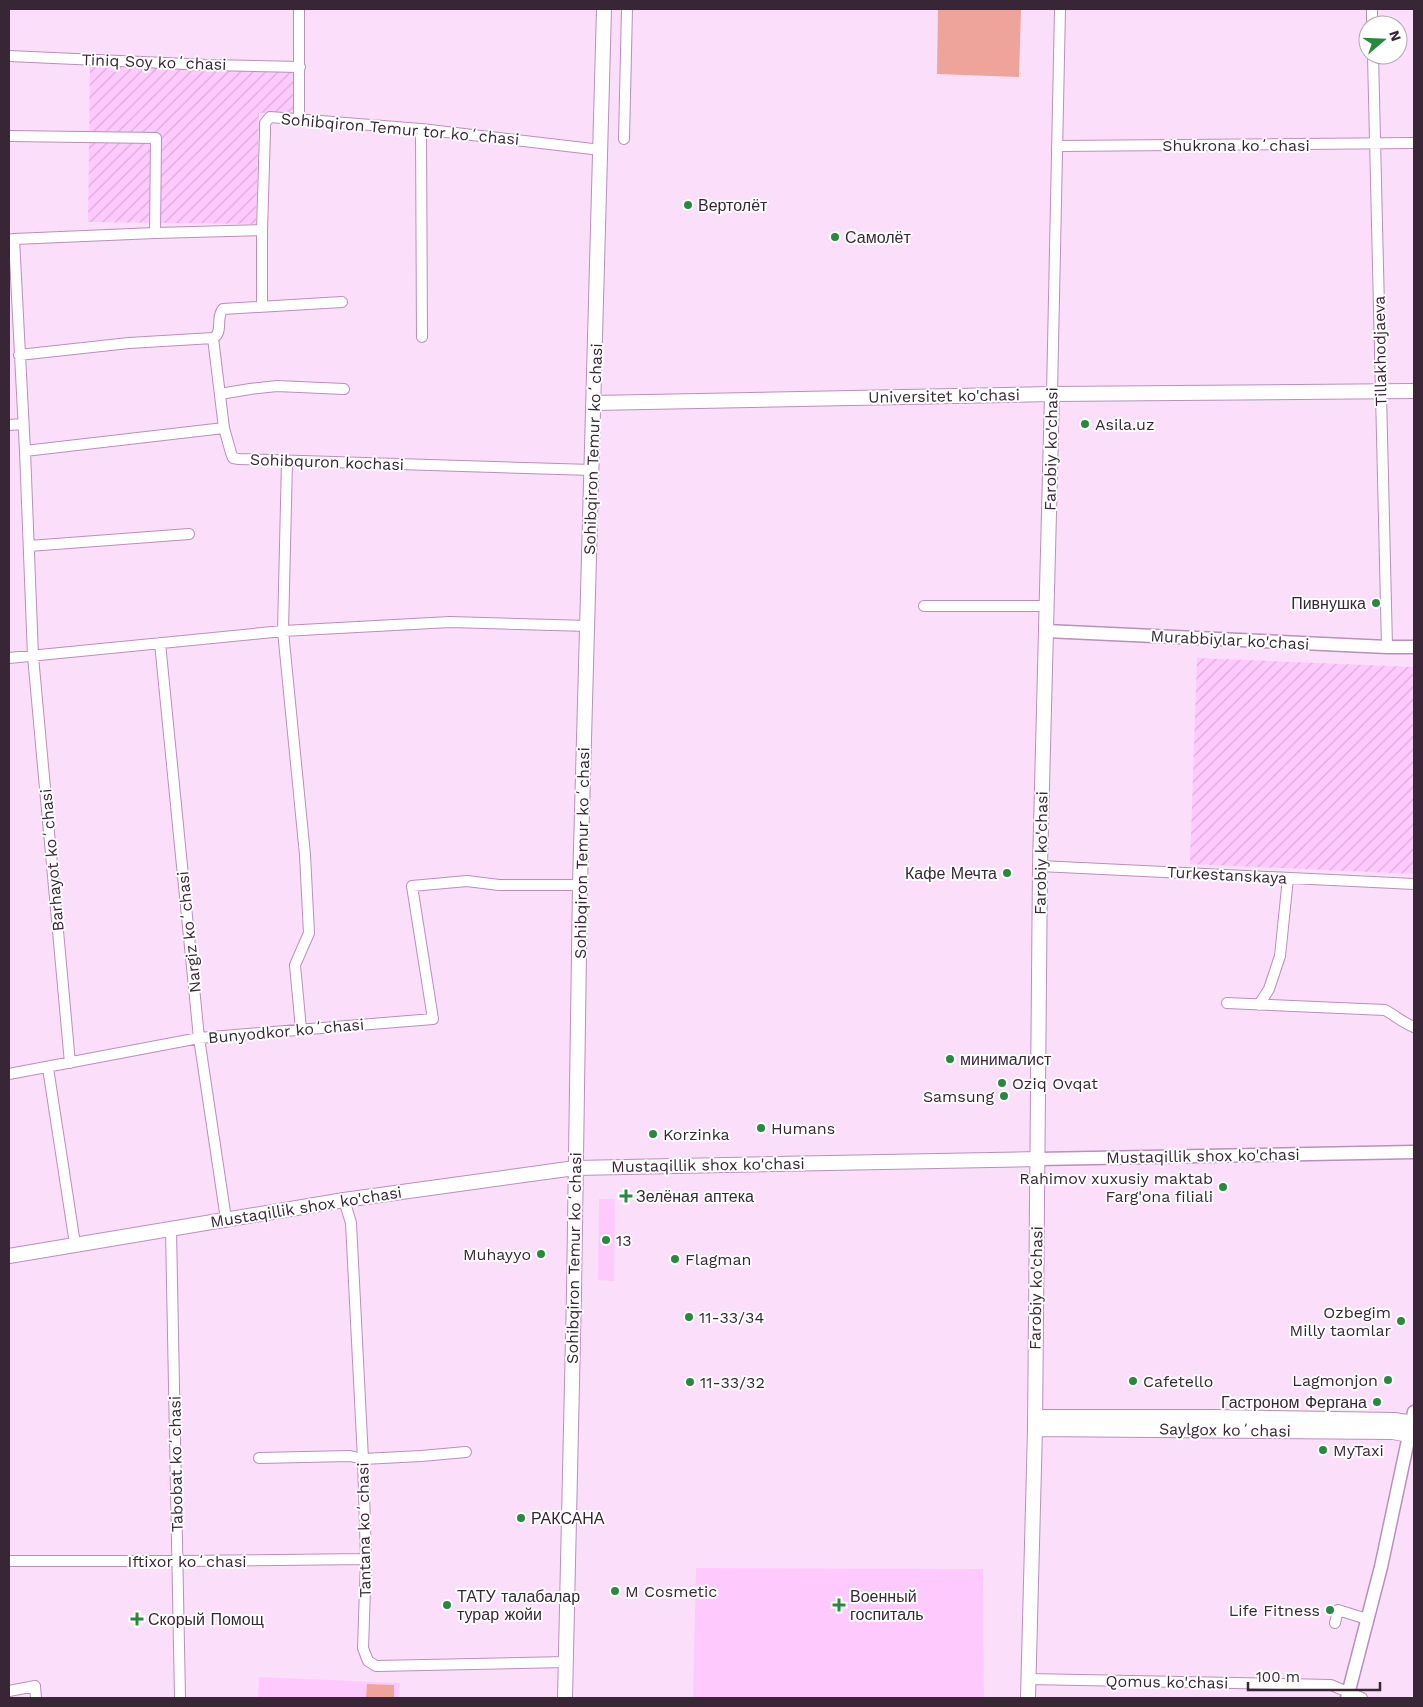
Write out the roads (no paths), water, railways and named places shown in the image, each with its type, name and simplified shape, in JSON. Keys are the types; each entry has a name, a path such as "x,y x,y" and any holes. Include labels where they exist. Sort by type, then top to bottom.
{"main road":[{"name":"Sohibqiron Temur koʻchasi","path":"565,1698 580,885 604,9"},
{"name":"Universitet ko'chasi","path":"594,403 1052,394 1414,391"},
{"name":"Farobiy ko'chasi","path":"1028,1698 1035,1423 1040,866 1052,394"},
{"name":"Mustaqillik shox ko'chasi","path":"9,1256 344,1200 575,1168 1038,1158"},
{"name":"Saylgox koʻchasi","path":"1035,1423 1392,1432 1413,1425"}],"street":[{"path":"299,9 299,119"},
{"path":"624,138 627,9"},
{"name":"Farobiy ko'chasi","path":"1052,394 1060,9"},
{"name":"Tiniq Soy koʻchasi","path":"9,56 300,67"},
{"name":"Tillakhodjaeva","path":"1373,65 1387,647"},
{"name":"Sohibqiron Temur tor koʻchasi","path":"262,306 265,123 270,117 420,129 601,150"},
{"path":"420,129 422,337"},
{"path":"9,136 156,138 155,233"},
{"name":"Shukrona koʻchasi","path":"1057,146 1414,143"},
{"path":"11,240 262,230"},
{"name":"Barhayot koʻchasi","path":"11,240 25,451 33,656 70,1063"},
{"path":"19,355 129,343 213,338 218,335 219,316 223,309 342,302"},
{"path":"25,451 224,428 213,338"},
{"path":"220,394 276,386 344,389"},
{"path":"9,425 23,424"},
{"name":"Sohibquron kochasi","path":"224,428 234,458 592,470"},
{"path":"287,461 282,631 304,855 309,933 294,965 301,1029"},
{"path":"29,546 189,534"},
{"path":"924,606 1047,606"},
{"path":"9,658 282,631 450,622 588,626"},
{"name":"Murabbiylar ko'chasi","path":"1046,631 1414,647"},
{"name":"Nargiz koʻchasi","path":"160,643 199,1038 226,1219"},
{"name":"Turkestanskaya","path":"1040,866 1414,884"},
{"path":"1259,1004 1269,989 1280,956 1288,878"},
{"name":"Bunyodkor koʻchasi","path":"9,1074 199,1038 433,1018 412,886 467,881 499,885 580,885"},
{"path":"1227,1003 1385,1010 1397,1016 1403,1023 1414,1027"},
{"path":"48,1068 75,1244"},
{"name":"Mustaqillik shox ko'chasi","path":"1038,1158 1414,1152"},
{"name":"Tantana koʻchasi","path":"344,1200 351,1223 363,1458 366,1559 364,1648 368,1661 376,1666 566,1662"},
{"name":"Tabobat koʻchasi","path":"171,1230 180,1698"},
{"path":"1348,1695 1381,1567 1413,1425"},
{"path":"259,1458 350,1456 363,1458 466,1452"},
{"name":"Iftixor koʻchasi","path":"9,1561 366,1559"},
{"path":"1335,1623 1339,1606 1367,1619"},
{"name":"Qomus ko'chasi","path":"1028,1679 1331,1685 1348,1695 1362,1698"},
{"path":"9,1691 35,1686 36,1698"}],"place":[{"name":"Вертолёт","path":"688,205"},
{"name":"Самолёт","path":"835,237"},
{"name":"Asila.uz","path":"1085,424"},
{"name":"Пивнушка","path":"1376,603"},
{"name":"Кафе Мечта","path":"1007,873"},
{"name":"минималист","path":"950,1059"},
{"name":"Oziq Ovqat","path":"1002,1083"},
{"name":"Samsung","path":"1004,1096"},
{"name":"Humans","path":"761,1128"},
{"name":"Korzinka","path":"653,1134"},
{"name":"Rahimov xuxusiy maktab Farg'ona filiali","path":"1223,1187"},
{"name":"Зелёная аптека","path":"626,1196"},
{"name":"13","path":"606,1240"},
{"name":"Muhayyo","path":"541,1254"},
{"name":"Flagman","path":"675,1259"},
{"name":"11-33/34","path":"689,1317"},
{"name":"Ozbegim Milly taomlar","path":"1401,1321"},
{"name":"Lagmonjon","path":"1388,1380"},
{"name":"Cafetello","path":"1133,1381"},
{"name":"11-33/32","path":"690,1382"},
{"name":"Гастроном Фергана","path":"1377,1402"},
{"name":"MyTaxi","path":"1323,1450"},
{"name":"РАКСАНА","path":"521,1518"},
{"name":"M Cosmetic","path":"615,1591"},
{"name":"ТАТУ талабалар турар жойи","path":"447,1605"},
{"name":"Военный госпиталь","path":"839,1605"},
{"name":"Life Fitness","path":"1330,1610"},
{"name":"Скорый Помощ","path":"137,1619"}]}
